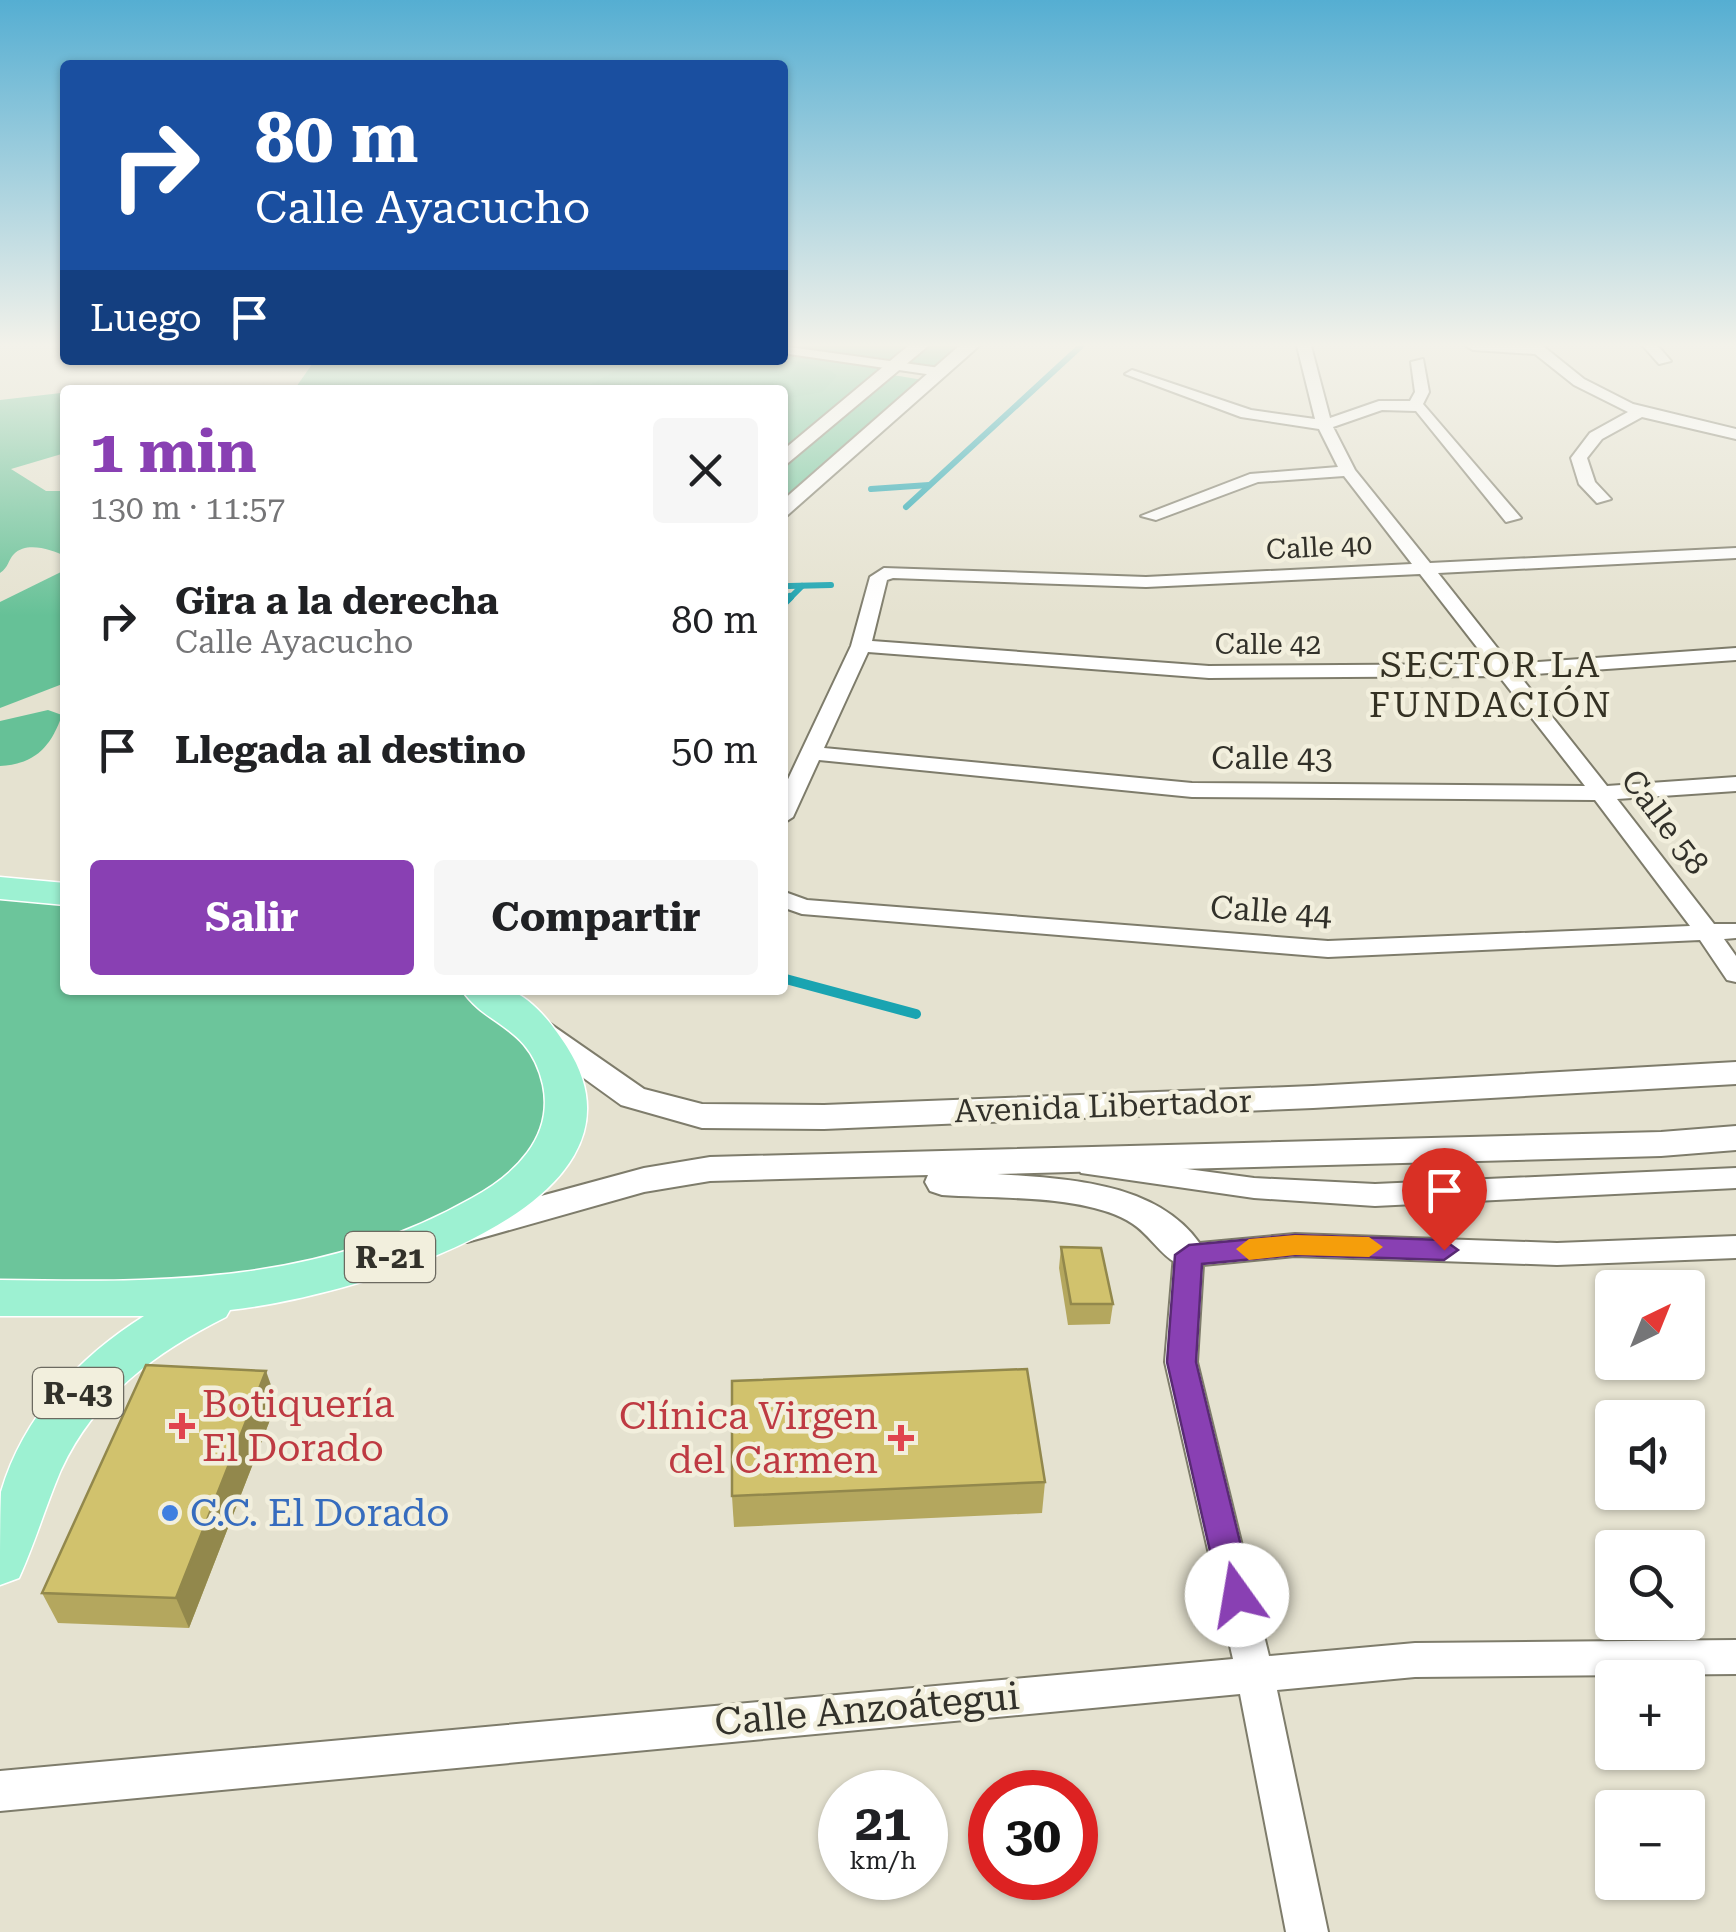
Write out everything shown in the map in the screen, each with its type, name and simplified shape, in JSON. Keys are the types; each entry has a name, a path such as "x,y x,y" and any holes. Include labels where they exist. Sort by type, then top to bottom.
{"main road":[{"path":"788,457 813,436"},
{"path":"788,508 868,436"},
{"path":"0,888 60,894"},
{"name":"R-21","path":"0,1298 131,1301 234,1293 342,1273 439,1237 475,1218 542,1166 564,1128 565,1090 555,1062 534,1029 492,996"},
{"name":"R-43","path":"0,1561 46,1442 76,1395 118,1355 157,1330 234,1293"}],"street":[{"name":"Calle 58","path":"1330,436 1348,471 1382,520 1428,569 1736,974"},
{"path":"1445,436 1512,518"},
{"path":"1596,436 1579,458 1586,484 1603,499"},
{"path":"1150,516 1256,477 1348,471"},
{"name":"Calle 40","path":"861,646 879,576 906,570 1146,582 1736,553"},
{"path":"788,803 861,646"},
{"name":"Calle 42","path":"861,646 1209,672 1506,670 1736,654"},
{"name":"Calle 43","path":"810,752 1192,790 1602,793 1736,784"},
{"name":"Calle 44","path":"792,903 1328,949 1736,931"},
{"name":"Avenida Libertador","path":"492,996 633,1097 702,1116 824,1117 1294,1098 1736,1073"},
{"name":"Avenida Libertador","path":"439,1237 644,1180 710,1169 1062,1162 1736,1138"},
{"name":"Avenida Libertador","path":"1062,1162 1254,1188 1375,1195 1736,1178"},
{"path":"800,1167 893,1180 1086,1193 1145,1214 1189,1255 1295,1245 1556,1254 1736,1247"},
{"path":"1189,1255 1182,1362 1255,1673 1307,1932"},
{"name":"Calle Anzoátegui","path":"0,1791 1415,1660 1736,1657"}],"green space":[{"path":"0,436 60,436 60,454 11,469 46,491 60,491 60,554 32,547 19,550 0,573"},
{"path":"788,436 867,436 788,506"},
{"path":"60,572 60,685 0,708 0,602"},
{"path":"48,710 60,714 47,745 12,765 0,766 0,721"},
{"path":"0,893 60,899 60,995 475,995 526,1032 558,1111 498,1194 296,1278 0,1291"}],"building":[{"path":"1061,1247 1101,1248 1113,1304 1071,1304"},
{"name":"C.C. El Dorado","path":"146,1365 266,1371 176,1598 42,1593"},
{"path":"1027,1369 1045,1482 732,1496 732,1381"}],"waterway":[{"path":"906,507 983,436"},
{"path":"871,489 929,485"},
{"path":"789,586 831,585"},
{"path":"788,600 802,586"},
{"path":"788,980 916,1014"}],"slow traffic":[{"path":"1249,1249 1295,1245 1369,1247"}],"place":[{"name":"Botiquería El Dorado","path":"182,1426"},
{"name":"Clínica Virgen del Carmen","path":"901,1438"},
{"name":"C.C. El Dorado","path":"170,1513"}],"district":[{"name":"SECTOR LA FUNDACIÓN","path":"1491,685"}],"route":[{"path":"1237,1595 1182,1362 1189,1255 1295,1245 1444,1250"}]}
